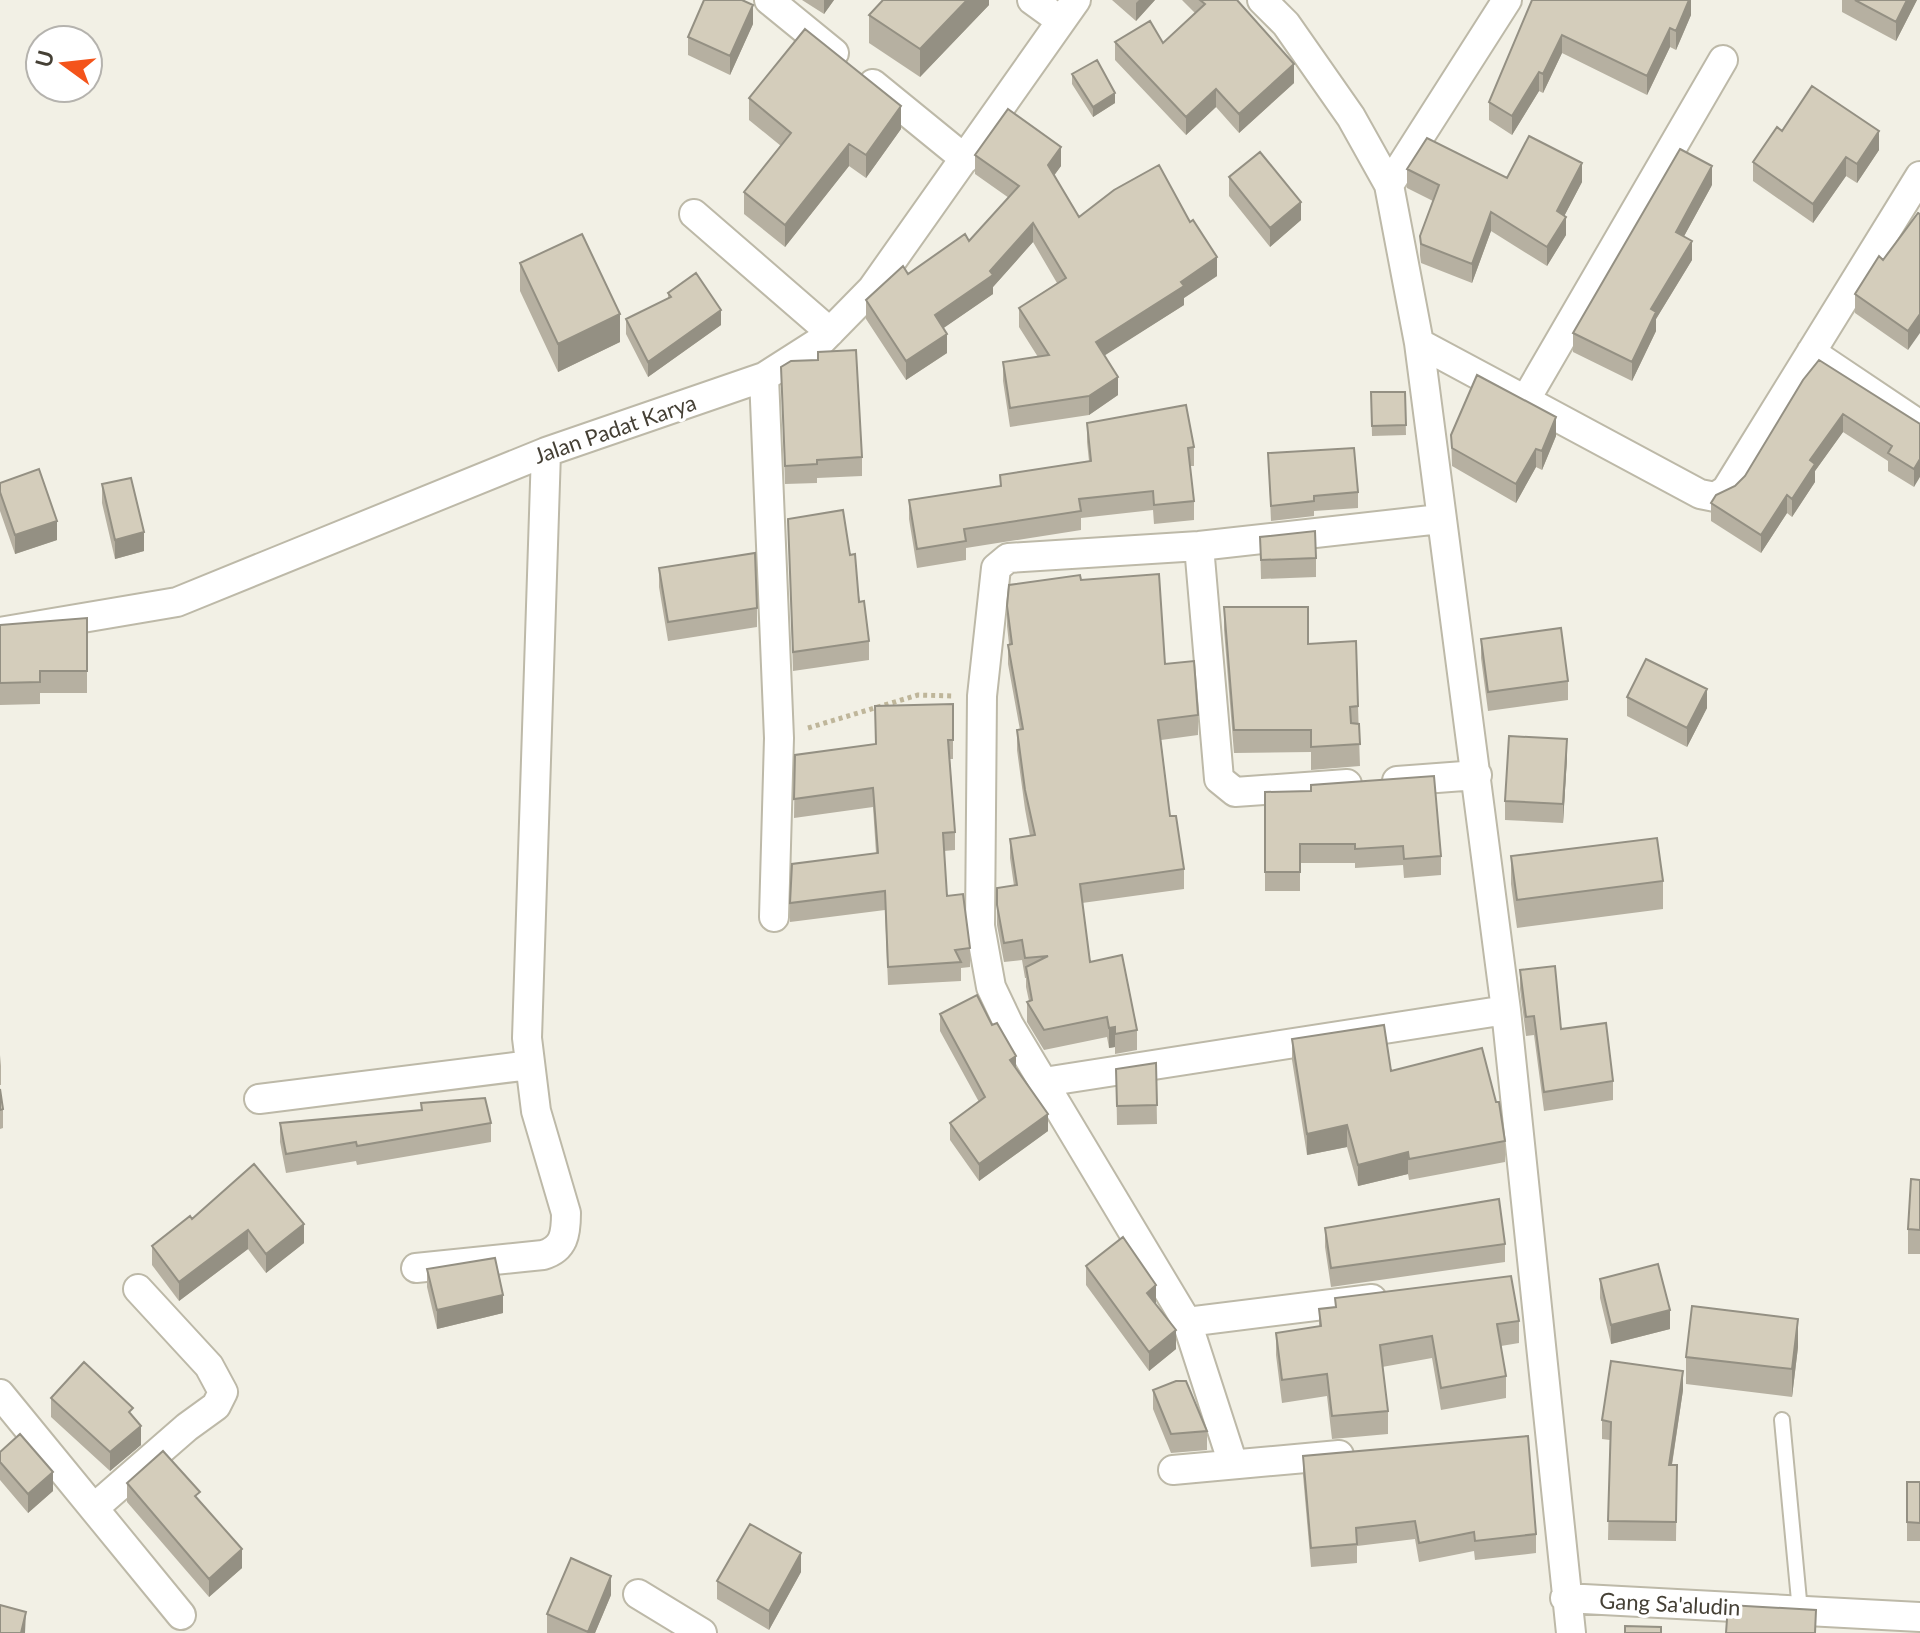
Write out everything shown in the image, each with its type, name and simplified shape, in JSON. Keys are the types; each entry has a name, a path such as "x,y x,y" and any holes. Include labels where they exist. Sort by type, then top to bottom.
{"street":[{"path":"769,0 965,159"},
{"path":"1032,0 1069,11"},
{"path":"1262,0 1286,24 1351,117 1389,185 1419,343 1506,1010 1531,1279 1571,1633"},
{"path":"1389,185 1507,0"},
{"name":"Jalan Padat Karya","path":"0,632 177,602 546,452 764,377 830,332 872,289 1069,11"},
{"path":"1526,399 1723,60"},
{"path":"1419,343 1700,494 1715,497 1726,490 1920,176"},
{"path":"694,214 830,332"},
{"path":"1811,352 1920,425"},
{"path":"764,377 779,738 774,917"},
{"path":"416,1268 543,1255 554,1252 562,1242 566,1213 536,1111 527,1038 546,452"},
{"path":"1233,1464 1187,1322 1009,1025 991,987 980,926 982,696 994,583 1001,563 1008,558 1199,546 1440,519"},
{"path":"1199,546 1219,779 1226,788 1235,792 1477,775"},
{"path":"1044,1082 1506,1010"},
{"path":"259,1099 530,1065"},
{"path":"1500,1283 1531,1279"},
{"path":"94,1508 187,1427 216,1406 223,1392 209,1366 138,1289"},
{"path":"1187,1322 1406,1295"},
{"path":"0,1394 181,1615"},
{"path":"1518,1439 1550,1436"},
{"path":"1173,1470 1360,1453"},
{"path":"638,1594 702,1633"},
{"name":"Gang Sa'aludin","path":"1565,1598 1920,1617"}],"lane":[{"path":"1782,1420 1800,1611"}],"path":[{"path":"779,738 918,695 982,696"}],"building":[{"path":"704,0 742,0 753,5 730,56 688,37"},
{"path":"883,0 967,0 920,49 869,15"},
{"path":"1200,0 1237,0 1294,64 1239,114 1216,89 1186,117 1115,42 1150,21 1163,43 1205,4"},
{"path":"1532,0 1689,0 1676,31 1670,28 1647,76 1562,35 1543,74 1539,72 1512,116 1489,102"},
{"path":"1855,0 1907,0 1896,22"},
{"path":"805,29 901,106 866,155 849,144 785,225 744,192 791,133 749,98"},
{"path":"1097,60 1115,93 1093,107 1072,74"},
{"path":"1812,86 1879,131 1857,164 1846,157 1813,204 1753,162 1777,127 1782,131"},
{"path":"1008,109 1061,147 1048,165 1079,217 1114,190 1159,165 1190,222 1193,220 1217,257 1181,282 1184,286 1096,342 1118,377 1089,396 1010,408 1003,362 1049,355 1019,308 1066,278 1033,223 990,271 993,275 935,315 947,334 906,361 866,300 903,266 908,274 965,234 969,241 1019,186 975,155"},
{"path":"1529,136 1582,163 1557,211 1566,217 1547,247 1491,212 1472,264 1421,244 1420,236 1439,185 1407,169 1427,138 1507,178"},
{"path":"1680,149 1712,166 1676,232 1692,241 1651,309 1656,312 1632,362 1573,333"},
{"path":"1260,152 1301,202 1270,228 1229,177"},
{"path":"1918,213 1920,314 1908,331 1855,294 1879,256 1883,260"},
{"path":"582,234 620,314 558,344 520,263"},
{"path":"696,273 721,310 648,362 626,319 671,297 668,293"},
{"path":"856,350 862,457 785,466 781,367 791,361 818,360 818,352"},
{"path":"1819,360 1920,424 1920,459 1914,469 1888,453 1892,446 1843,414 1810,460 1815,464 1792,499 1787,495 1761,535 1711,503 1716,495 1735,486 1745,476 1803,380"},
{"path":"1477,375 1556,417 1542,451 1536,449 1516,484 1452,448 1451,435"},
{"path":"1371,392 1405,392 1406,425 1372,426"},
{"path":"1186,405 1194,447 1188,448 1194,501 1154,505 1153,491 1079,499 1081,511 964,529 966,541 917,549 909,500 1001,486 1000,475 1091,461 1087,423"},
{"path":"1354,448 1358,492 1314,496 1314,501 1271,506 1268,453"},
{"path":"39,469 57,521 15,535 0,492 0,483"},
{"path":"131,478 144,532 115,540 102,484"},
{"path":"843,510 850,555 855,554 859,602 864,601 869,641 793,652 788,519"},
{"path":"1315,531 1316,558 1261,560 1260,537"},
{"path":"755,553 757,608 668,622 659,568"},
{"path":"1159,574 1165,664 1194,661 1198,715 1158,720 1170,816 1176,816 1184,869 1080,884 1090,962 1122,955 1137,1030 1115,1034 1115,1027 1109,1028 1107,1017 1044,1030 1027,1002 1032,1000 1026,967 1048,956 1025,958 1022,940 1004,943 997,905 997,888 1017,885 1010,839 1035,835 1025,790 1017,730 1023,729 1008,645 1012,644 1007,606 1009,585 1080,575 1081,580"},
{"path":"1224,607 1308,607 1308,644 1356,641 1358,706 1350,707 1351,723 1359,724 1360,744 1311,747 1311,730 1234,730"},
{"path":"87,618 87,671 40,671 40,682 0,683 0,625"},
{"path":"1561,628 1568,681 1488,692 1481,639"},
{"path":"1646,659 1707,689 1687,728 1627,697"},
{"path":"953,704 953,740 948,740 955,832 943,833 947,896 963,894 970,948 955,950 961,962 888,967 885,891 790,903 792,864 878,853 873,788 794,799 795,755 876,744 875,706"},
{"path":"1509,736 1567,739 1563,804 1505,801"},
{"path":"1434,776 1441,856 1404,859 1403,846 1355,849 1355,844 1300,844 1300,872 1265,872 1265,792 1311,791 1311,785"},
{"path":"1657,838 1663,881 1517,900 1511,856"},
{"path":"1555,966 1561,1029 1606,1023 1613,1081 1544,1092 1534,1016 1526,1017 1520,970"},
{"path":"977,995 992,1025 997,1023 1016,1056 1010,1060 1048,1114 979,1164 950,1123 985,1097 940,1014"},
{"path":"1384,1025 1391,1071 1482,1048 1496,1102 1499,1102 1505,1141 1409,1159 1408,1152 1358,1165 1347,1125 1307,1134 1292,1039"},
{"path":"1156,1063 1157,1105 1117,1106 1116,1069"},
{"path":"485,1098 491,1123 357,1146 356,1142 286,1154 280,1123 422,1110 421,1103"},
{"path":"254,1164 304,1224 266,1254 248,1230 179,1282 152,1246 190,1216 192,1219"},
{"path":"1911,1179 1920,1180 1920,1230 1908,1229"},
{"path":"1499,1199 1505,1244 1331,1268 1325,1228"},
{"path":"1123,1237 1156,1285 1147,1293 1176,1330 1149,1352 1086,1266"},
{"path":"495,1258 503,1295 437,1310 427,1269"},
{"path":"1658,1264 1670,1310 1611,1325 1600,1279"},
{"path":"1511,1276 1519,1321 1497,1324 1506,1376 1441,1388 1432,1336 1380,1345 1388,1411 1332,1416 1327,1374 1282,1380 1276,1333 1321,1326 1319,1309 1336,1307 1335,1298"},
{"path":"1692,1306 1798,1319 1792,1369 1686,1357"},
{"path":"1611,1361 1683,1371 1669,1465 1677,1465 1676,1522 1608,1521 1611,1422 1602,1420"},
{"path":"84,1362 133,1408 129,1412 141,1426 110,1452 51,1398"},
{"path":"1176,1381 1186,1381 1207,1431 1171,1434 1153,1390"},
{"path":"20,1434 53,1472 28,1494 0,1462 0,1452"},
{"path":"1528,1436 1536,1534 1475,1541 1474,1532 1419,1543 1415,1521 1356,1528 1357,1544 1311,1548 1303,1456"},
{"path":"163,1451 200,1492 195,1496 242,1549 209,1579 127,1483"},
{"path":"1907,1482 1920,1482 1920,1523 1907,1522"},
{"path":"750,1524 801,1553 769,1611 717,1581"},
{"path":"571,1558 611,1576 588,1632 547,1614"},
{"path":"0,1605 26,1612 21,1633 0,1633"},
{"path":"1728,1605 1816,1610 1815,1633 1726,1633"},
{"path":"1625,1626 1661,1627 1661,1633 1625,1633"}]}
